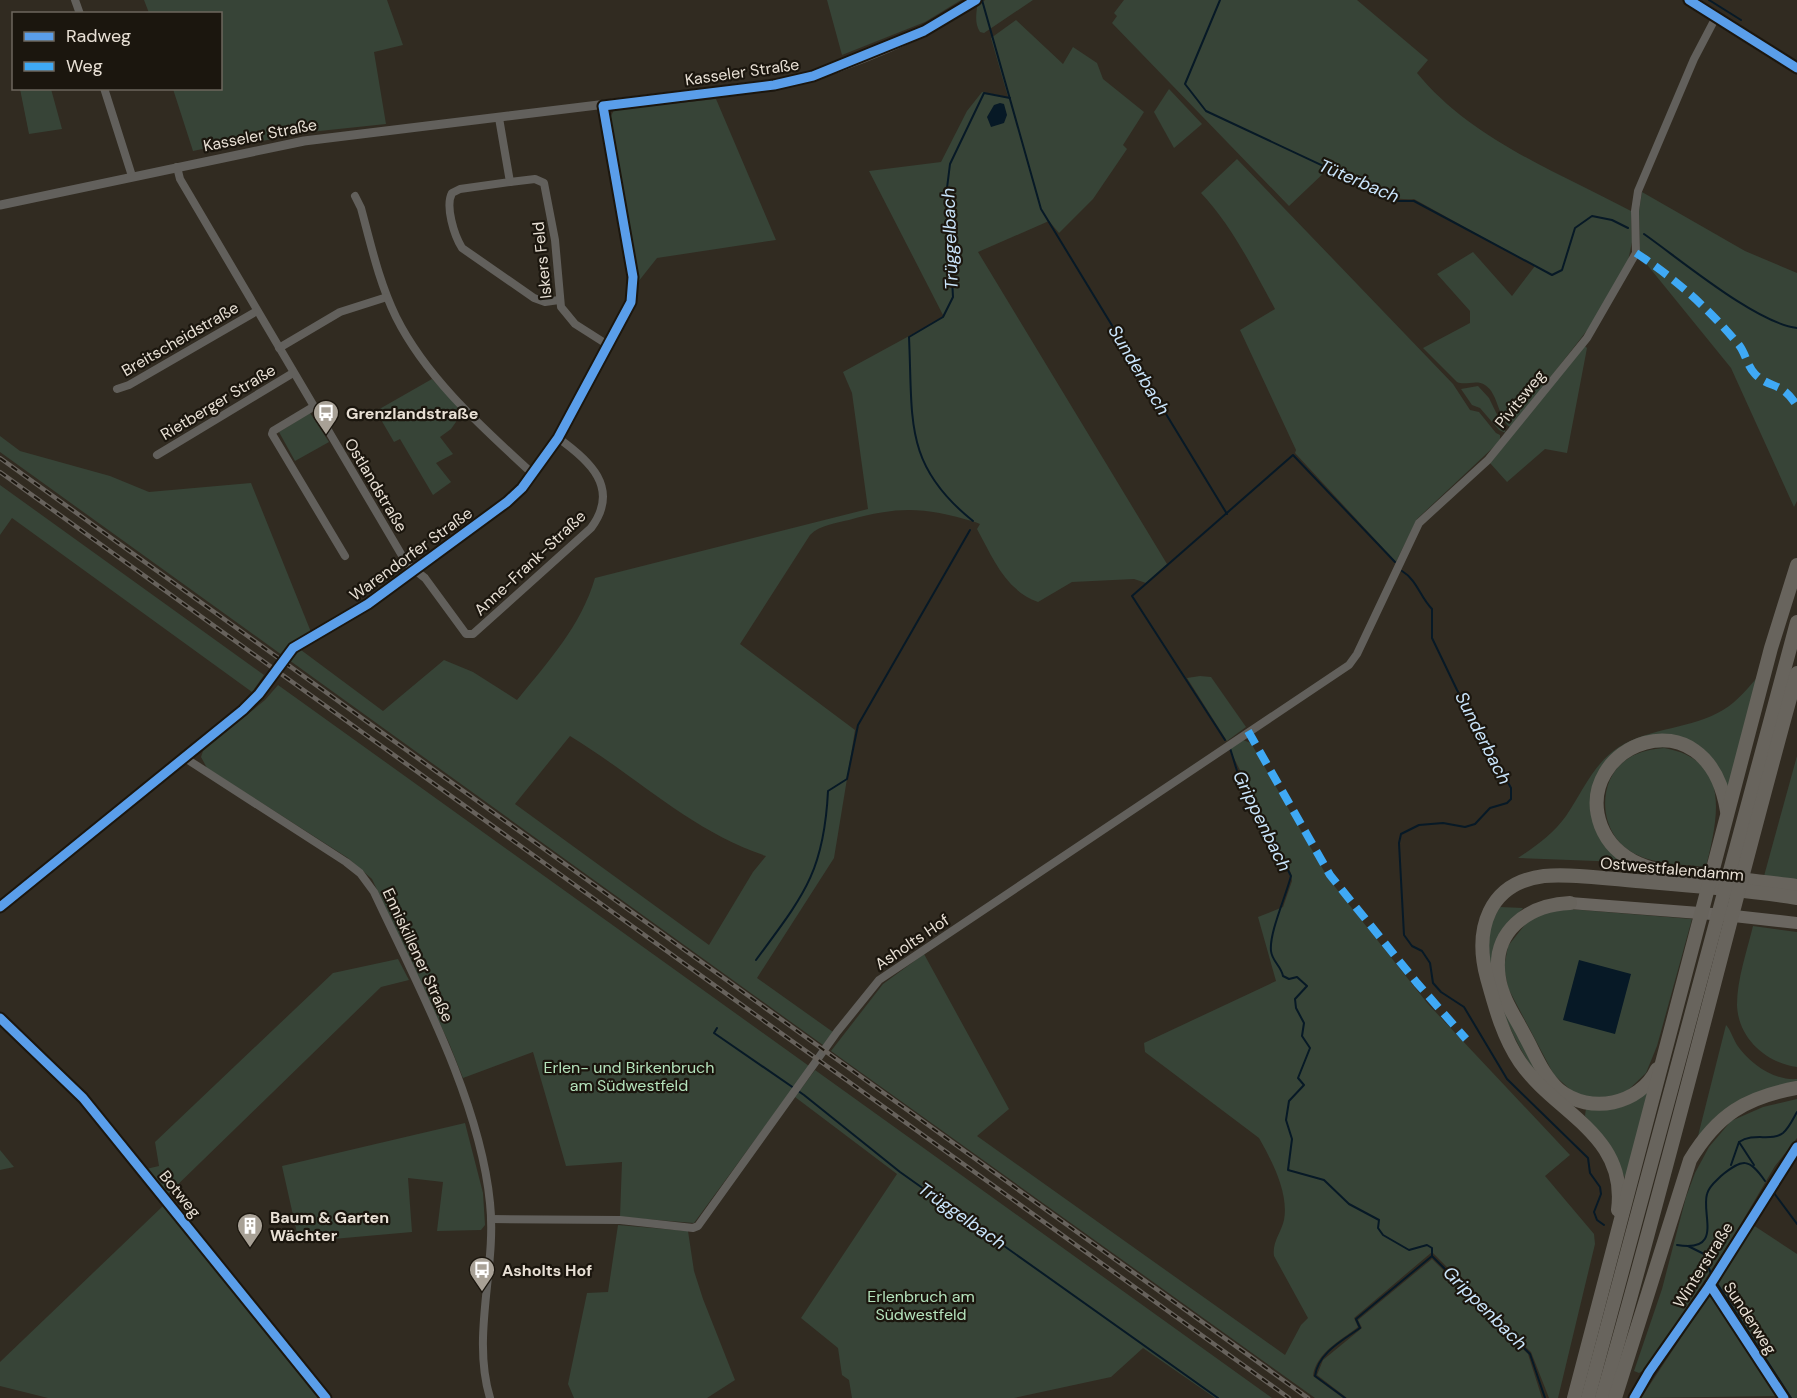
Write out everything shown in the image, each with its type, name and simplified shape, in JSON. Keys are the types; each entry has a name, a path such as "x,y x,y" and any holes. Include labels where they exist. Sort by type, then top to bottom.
{"highway":[{"path":"1574,1398 1771,648 1797,565"},
{"path":"1588,1398 1797,622"},
{"path":"1602,1398 1635,1283 1743,868 1797,673"},
{"path":"1727,816 1717,775 1709,762 1685,746 1664,740 1637,745 1625,752 1607,770 1599,790 1597,804 1599,819 1609,842 1626,858 1681,879 1788,889 1797,898"},
{"name":"Ostwestfalendamm","path":"1613,1244 1619,1197 1610,1158 1592,1131 1556,1101 1520,1062 1508,1041 1498,1016 1482,958 1483,926 1492,907 1516,886 1545,876 1681,879"},
{"path":"1667,1045 1648,1084 1637,1093 1612,1102 1593,1104 1569,1096 1548,1078 1501,988 1499,953 1507,934 1523,916 1543,907 1570,903 1673,910 1797,923"},
{"path":"1615,1398 1690,1160 1702,1139 1724,1117 1761,1097 1797,1088"}],"main road":[{"path":"1689,0 1797,68"}],"street":[{"name":"Kasseler Straße","path":"0,205 314,139 774,85 813,76 924,31 974,1"},
{"name":"Pivitsweg","path":"1248,731 1353,660 1419,522 1488,460 1587,338 1636,254 1635,211 1638,190 1694,59 1716,17"},
{"path":"105,90 132,176"},
{"name":"Warendorfer Straße","path":"0,907 185,758 254,699 293,648 360,610 416,571 507,502 534,475 558,438 627,313 633,290 603,106"},
{"path":"499,118 510,182"},
{"name":"Ostlandstraße","path":"177,167 180,179 313,407 407,564 416,571"},
{"name":"Iskers Feld","path":"559,300 545,302 534,298 458,243 449,203 452,193 460,189 535,179 546,187 555,240 559,300 564,312 575,324 608,345"},
{"path":"355,196 361,208 387,297 402,328 429,370 489,433 534,475"},
{"path":"279,348 340,312 387,297"},
{"name":"Breitscheidstraße","path":"117,389 257,311"},
{"name":"Rietberger Straße","path":"157,455 293,373"},
{"path":"313,407 273,431 272,434 345,556"},
{"name":"Anne-Frank-Straße","path":"416,571 424,578 466,634 471,635 591,528 600,514 602,500 599,477 588,459 558,438"},
{"name":"Asholts Hof","path":"491,1219 620,1220 693,1228 698,1226 792,1094 879,981 1248,731"},
{"name":"Enniskillener Straße","path":"185,758 346,862 368,882 403,953 459,1081 487,1182 491,1219 483,1355 490,1398"},
{"name":"Botweg","path":"0,1018 83,1098 326,1398"},
{"name":"Winterstraße","path":"1634,1398 1649,1372 1710,1285 1797,1147"},
{"name":"Sunderweg","path":"1710,1285 1784,1398"}],"green space":[{"path":"144,0 387,0 403,45 374,52 386,124 310,132 252,143 250,139 193,151 173,90 222,90 222,12 149,12"},
{"path":"827,0 961,0 925,22 842,55"},
{"path":"985,0 1033,0 984,33 978,29 976,17 977,7"},
{"path":"1124,0 1357,0 1428,60 1417,73 1463,117 1516,152 1631,211 1632,242 1628,261 1592,324 1511,428 1503,419 1490,389 1482,383 1457,382 1423,348 1470,323 1470,311 1437,274 1473,252 1512,296 1535,266 1414,199 1381,194 1328,169 1289,206 1112,23 1117,16 1114,13"},
{"path":"1016,20 1063,64 1073,47 1097,63 1103,79 1144,112 1123,145 1127,149 1093,199 1059,233 1049,221 978,252 1167,564 1146,583 1134,579 1072,582 1038,602 1017,590 1008,581 977,529 980,524 975,522 926,511 883,512 828,525 810,535 740,644 855,730 834,858 757,978 833,1032 823,1045 289,660 301,650 383,711 444,660 473,672 517,700 572,628 595,578 868,509 852,393 843,372 944,317 869,171 941,162 967,111 982,92 1008,97 991,38","holes":["570,736 688,818 739,845 766,856 753,872 709,945 515,804"]},
{"path":"1169,89 1202,124 1174,148 1154,112"},
{"path":"20,90 51,90 62,129 29,134"},
{"path":"716,99 776,240 657,258 638,282 610,118 614,110"},
{"path":"1237,159 1453,384 1470,410 1479,412 1500,435 1500,441 1417,519 1396,562 1295,453 1296,450 1240,330 1275,309 1233,234 1201,193"},
{"path":"1642,192 1745,251 1797,273 1797,501 1794,507 1731,368 1640,256 1639,211"},
{"path":"1584,345 1587,348 1567,453 1545,449 1507,482 1490,463"},
{"path":"432,379 463,412 451,429 440,437 453,454 436,463 451,482 433,495 400,439 394,442 376,411"},
{"path":"1478,386 1489,398 1506,433 1499,430 1480,408 1472,405 1461,389"},
{"path":"310,413 329,442 295,461 279,432"},
{"path":"0,436 20,451 110,476 149,492 251,483 311,632 288,645 282,655 0,452"},
{"path":"0,485 264,675 252,692 12,518 0,535"},
{"path":"1760,674 1729,787 1726,787 1715,764 1696,746 1623,749 1593,805 1622,862 1518,858 1556,828 1602,761 1619,747 1644,735 1698,721 1723,710 1738,698"},
{"path":"1211,677 1246,727 1227,741 1187,678"},
{"name":"Erlen- und Birkenbruch am Südwestfeld","path":"278,685 809,1066 694,1223 620,1217 622,1162 566,1166 533,1052 463,1078 449,1043 372,879 348,858 207,768 201,757 203,751 265,700"},
{"path":"1243,740 1251,743 1328,878 1428,1004 1570,1155 1545,1176 1594,1234 1595,1244 1558,1398 1549,1398 1531,1352 1432,1252 1354,1318 1358,1327 1330,1348 1319,1360 1313,1376 1343,1398 1315,1398 831,1051 883,984 924,954 1009,1109 977,1136 1285,1355 1301,1325 1308,1318 1274,1256 1274,1246 1284,1220 1285,1210 1282,1188 1274,1167 1259,1138 1145,1052 1144,1043 1276,981 1258,917 1283,907 1292,881 1291,873 1229,748"},
{"path":"1664,748 1686,755 1701,765 1710,778 1715,793 1716,811 1706,867 1667,863 1639,856 1619,842 1607,818 1606,791 1618,767 1638,754"},
{"path":"1797,756 1797,880 1764,876"},
{"path":"1500,907 1523,908 1510,922 1494,951 1538,1076 1511,1031 1496,993 1487,957 1488,937"},
{"path":"1569,909 1692,919 1657,1046 1646,1073 1625,1093 1611,1098 1594,1099 1573,1092 1554,1075 1508,988 1504,967 1508,946 1527,922 1545,912"},
{"path":"1753,926 1797,932 1797,1067 1786,1065 1765,1054 1748,1038 1742,1028 1737,1005 1739,985"},
{"path":"398,959 409,980 381,987 167,1195 146,1169 159,1166 155,1142 333,973"},
{"path":"1726,1025 1742,1052 1755,1064 1771,1074 1797,1079 1797,1084 1779,1087 1697,1140"},
{"name":"Erlenbruch am Südwestfeld","path":"815,1070 1272,1398 1215,1398 1143,1348 1111,1377 1014,1398 852,1398 849,1380 842,1375 838,1348 801,1318 897,1174 795,1097"},
{"path":"1649,1090 1626,1180 1606,1139 1585,1116 1586,1108"},
{"path":"1797,1099 1797,1138 1775,1166 1733,1237 1646,1369 1639,1373 1634,1371 1662,1289 1686,1197 1695,1173 1709,1147 1731,1121 1763,1107"},
{"path":"465,1123 483,1193 485,1225 481,1230 437,1231 443,1182 408,1178 412,1232 299,1242 282,1166"},
{"path":"0,1150 14,1167 0,1170"},
{"path":"164,1205 321,1398 48,1398 0,1386 0,1362"},
{"path":"618,1225 688,1231 694,1271 735,1380 707,1398 574,1398 568,1384 587,1293 608,1292"},
{"path":"1753,1225 1797,1254 1797,1398 1789,1398 1716,1288"},
{"path":"1432,1259 1528,1354 1542,1398 1347,1398 1317,1375 1323,1360 1362,1328 1358,1320"},
{"path":"1708,1297 1712,1297 1777,1396 1641,1398"}],"water":[{"path":"1004,104 1007,115 1004,123 991,127 987,117 994,105"},
{"path":"1579,960 1631,974 1615,1034 1563,1020"}],"waterway":[{"name":"Sunderbach","path":"982,0 1041,209 1227,514"},
{"name":"Tüterbach","path":"1220,0 1185,84 1206,111 1398,201 1414,201 1552,275 1562,270 1575,228 1592,216 1612,220 1628,228"},
{"path":"1709,0 1741,20"},
{"name":"Trüggelbach","path":"973,521 950,500 934,480 923,460 916,439 913,417 909,337 943,317 953,297 947,188 950,164 984,93 1010,98"},
{"name":"Tüterbach","path":"1644,234 1740,303 1780,324 1797,328"},
{"name":"Trüggelbach","path":"1225,740 1132,596 1293,455 1395,562"},
{"name":"Trüggelbach","path":"756,960 787,918 816,864 826,819 828,791 847,779 858,725 970,530"},
{"name":"Sunderbach","path":"1402,571 1411,579 1432,609 1432,638 1457,690 1511,788 1511,799 1507,803 1490,808 1475,824 1465,827 1443,823 1419,825 1401,834 1399,843 1404,935 1412,946 1422,951 1430,963 1433,983 1441,992 1464,1007 1507,1079 1588,1158 1590,1173 1600,1187 1601,1194 1594,1212 1597,1220 1604,1225"},
{"name":"Grippenbach","path":"1230,748 1238,774 1291,876 1273,934 1272,955 1283,976 1289,979 1297,977 1307,986 1295,999 1296,1008 1304,1023 1302,1036 1310,1048 1298,1078 1304,1085 1289,1101 1286,1120 1292,1139 1288,1170 1324,1180 1349,1204 1379,1220 1378,1228 1383,1235 1409,1250 1427,1245 1432,1248 1432,1256 1530,1354 1545,1398"},
{"name":"Trüggelbach","path":"717,1028 714,1033 804,1095 900,1172 1218,1398"},
{"path":"1731,1165 1739,1142 1751,1138 1778,1136 1787,1129 1797,1112"},
{"path":"1739,1142 1754,1165"},
{"name":"Sunderbach","path":"1677,1245 1692,1246 1701,1243 1706,1238 1708,1191 1729,1170 1745,1163 1754,1168 1765,1181"},
{"name":"Sunderbach","path":"1774,1193 1797,1224"},
{"name":"Sunderbach","path":"1688,1246 1704,1254 1711,1274"},
{"name":"Grippenbach","path":"1345,1398 1315,1376 1321,1360 1339,1342 1360,1328 1356,1319 1432,1256"},
{"name":"Sunderbach","path":"1718,1285 1791,1398"}],"railway":[{"path":"0,458 1308,1398"},
{"path":"0,472 1289,1398"}],"marked path":[{"path":"1636,253 1665,273 1704,307 1739,345 1755,374 1786,392 1797,406"},
{"path":"1248,731 1330,875 1417,983 1466,1039"}],"cycle path":[{"path":"0,907 243,710 259,694 293,648 368,604 507,502 522,488 558,438 631,302 633,277 603,106 774,85 813,76 924,31 976,0"},
{"path":"1689,0 1797,68"},
{"path":"0,1018 83,1098 326,1398"},
{"path":"1634,1398 1649,1372 1710,1285 1797,1147"},
{"path":"1710,1285 1784,1398"}],"place":[{"name":"Grenzlandstraße","path":"326,436"},
{"name":"Baum & Garten Wächter","path":"250,1249"},
{"name":"Asholts Hof","path":"482,1293"}]}
